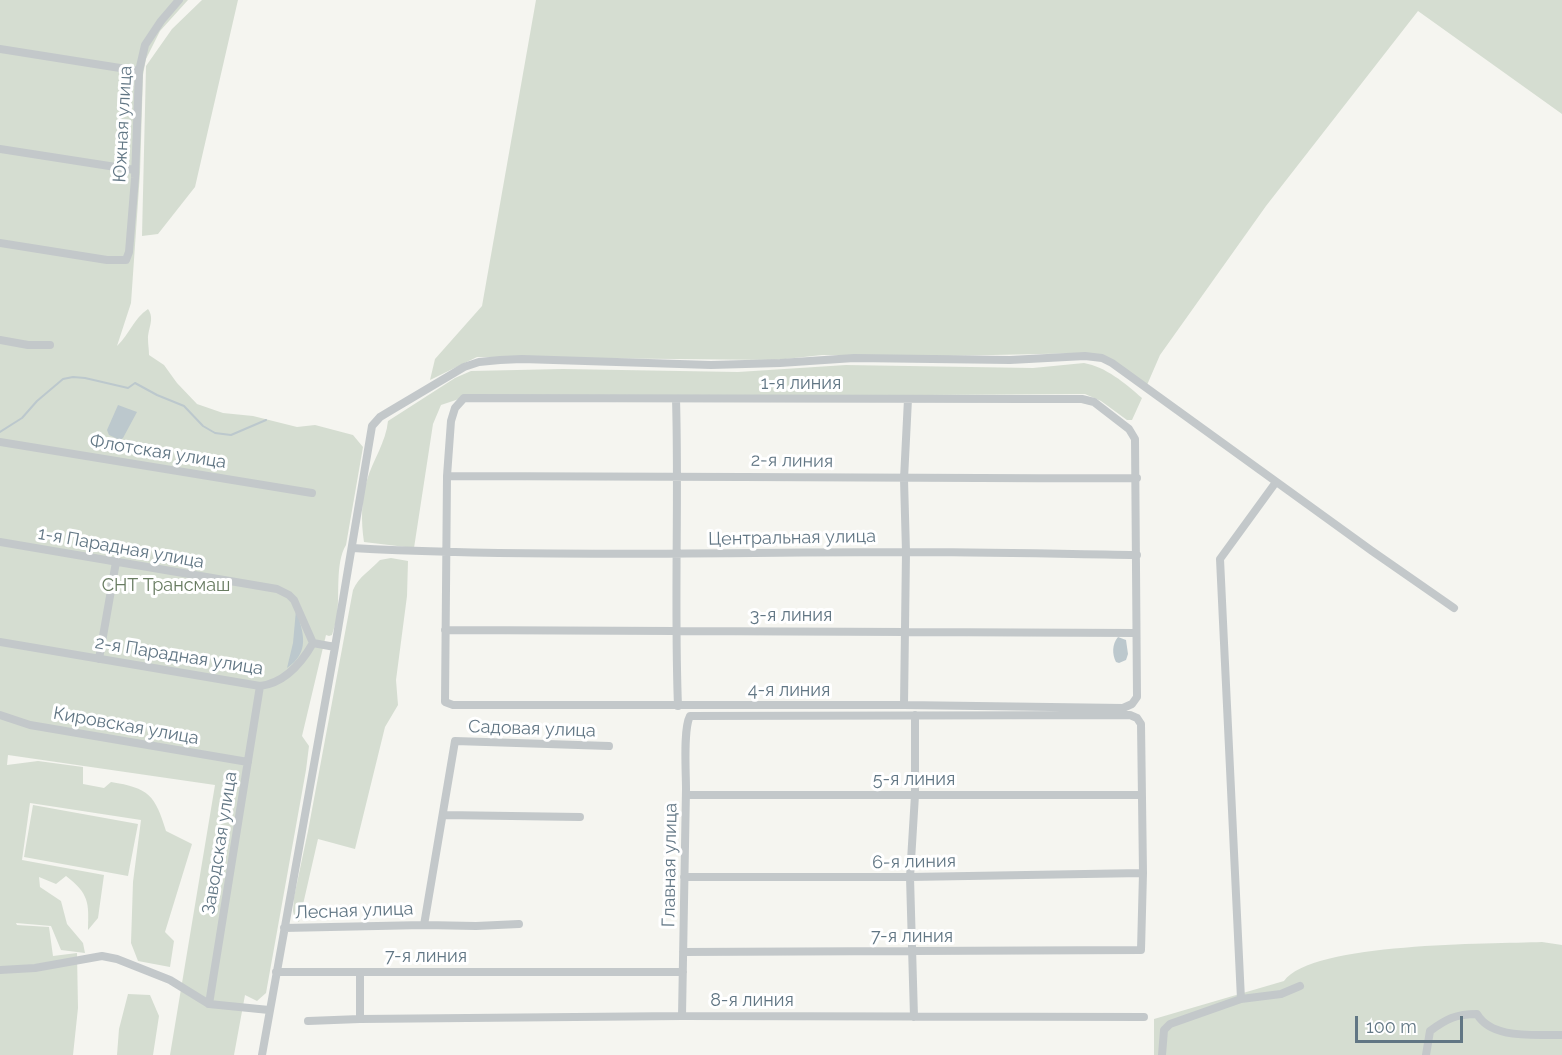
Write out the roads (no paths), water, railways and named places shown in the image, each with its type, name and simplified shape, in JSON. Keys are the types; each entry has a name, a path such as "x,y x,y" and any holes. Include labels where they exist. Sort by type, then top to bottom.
{"street":[{"name":"Южная улица","path":"0,243 107,260 126,260 129,252 135,170 139,71 145,45 179,0"},
{"path":"0,49 139,71"},
{"path":"0,148 135,170"},
{"path":"0,340 28,345 50,345"},
{"path":"261,1055 335,647 372,426 380,417 450,374 479,362 522,359 711,364 780,363 855,358 1010,360 1086,356 1102,358 1454,608"},
{"name":"1-я линия","path":"447,476 451,422 455,408 464,398 1082,399 1094,402 1103,408 1129,429 1136,439 1137,478"},
{"path":"676,399 678,476 675,631 678,706"},
{"path":"904,705 906,552 904,479 908,399"},
{"name":"Флотская улица","path":"0,442 312,493"},
{"path":"445,630 447,476"},
{"name":"2-я линия","path":"447,476 1137,478"},
{"path":"1136,633 1137,478"},
{"path":"1241,999 1221,559 1276,482"},
{"name":"1-я Парадная улица","path":"0,542 277,589 294,600 313,643"},
{"name":"Центральная улица","path":"352,548 447,552 676,554 906,552 1137,555"},
{"path":"99,659 116,562"},
{"name":"3-я линия","path":"445,630 1136,633"},
{"name":"4-я линия","path":"445,630 445,702 453,705 904,705 1123,708 1132,704 1137,697 1136,633"},
{"name":"2-я Парадная улица","path":"0,642 260,686 279,681 288,675 307,654 313,643"},
{"path":"313,643 335,647"},
{"name":"Заводская улица","path":"209,1004 260,686"},
{"name":"Кировская улица","path":"0,715 30,725 248,762"},
{"path":"914,1017 910,877 915,795 915,715 1130,715 1137,718 1141,724 1143,873"},
{"name":"Главная улица","path":"682,1016 687,722 690,716 915,715"},
{"name":"Садовая улица","path":"443,815 454,741 609,746"},
{"name":"5-я линия","path":"686,795 1142,795"},
{"path":"424,925 443,815 580,817"},
{"name":"6-я линия","path":"684,877 910,877 1143,873"},
{"name":"7-я линия","path":"683,952 1141,950 1143,873"},
{"name":"Лесная улица","path":"284,928 519,924"},
{"path":"0,970 35,968 91,957 117,958 170,980 209,1004 269,1010"},
{"name":"7-я линия","path":"276,972 683,972"},
{"path":"360,972 360,1019"},
{"path":"1162,1055 1164,1030 1170,1024 1241,999 1281,994 1300,986"},
{"path":"1426,1055 1430,1031 1446,1019 1466,1014 1477,1014 1482,1024 1505,1033 1562,1035"},
{"name":"8-я линия","path":"308,1021 682,1016 1144,1017"}],"waterway":[{"path":"0,432 22,418 37,401 63,379 73,377 128,388 135,383 184,406 203,426 215,433 231,435 266,420"}],"park label":[{"name":"СНТ Трансмаш","path":"166,586"}]}
